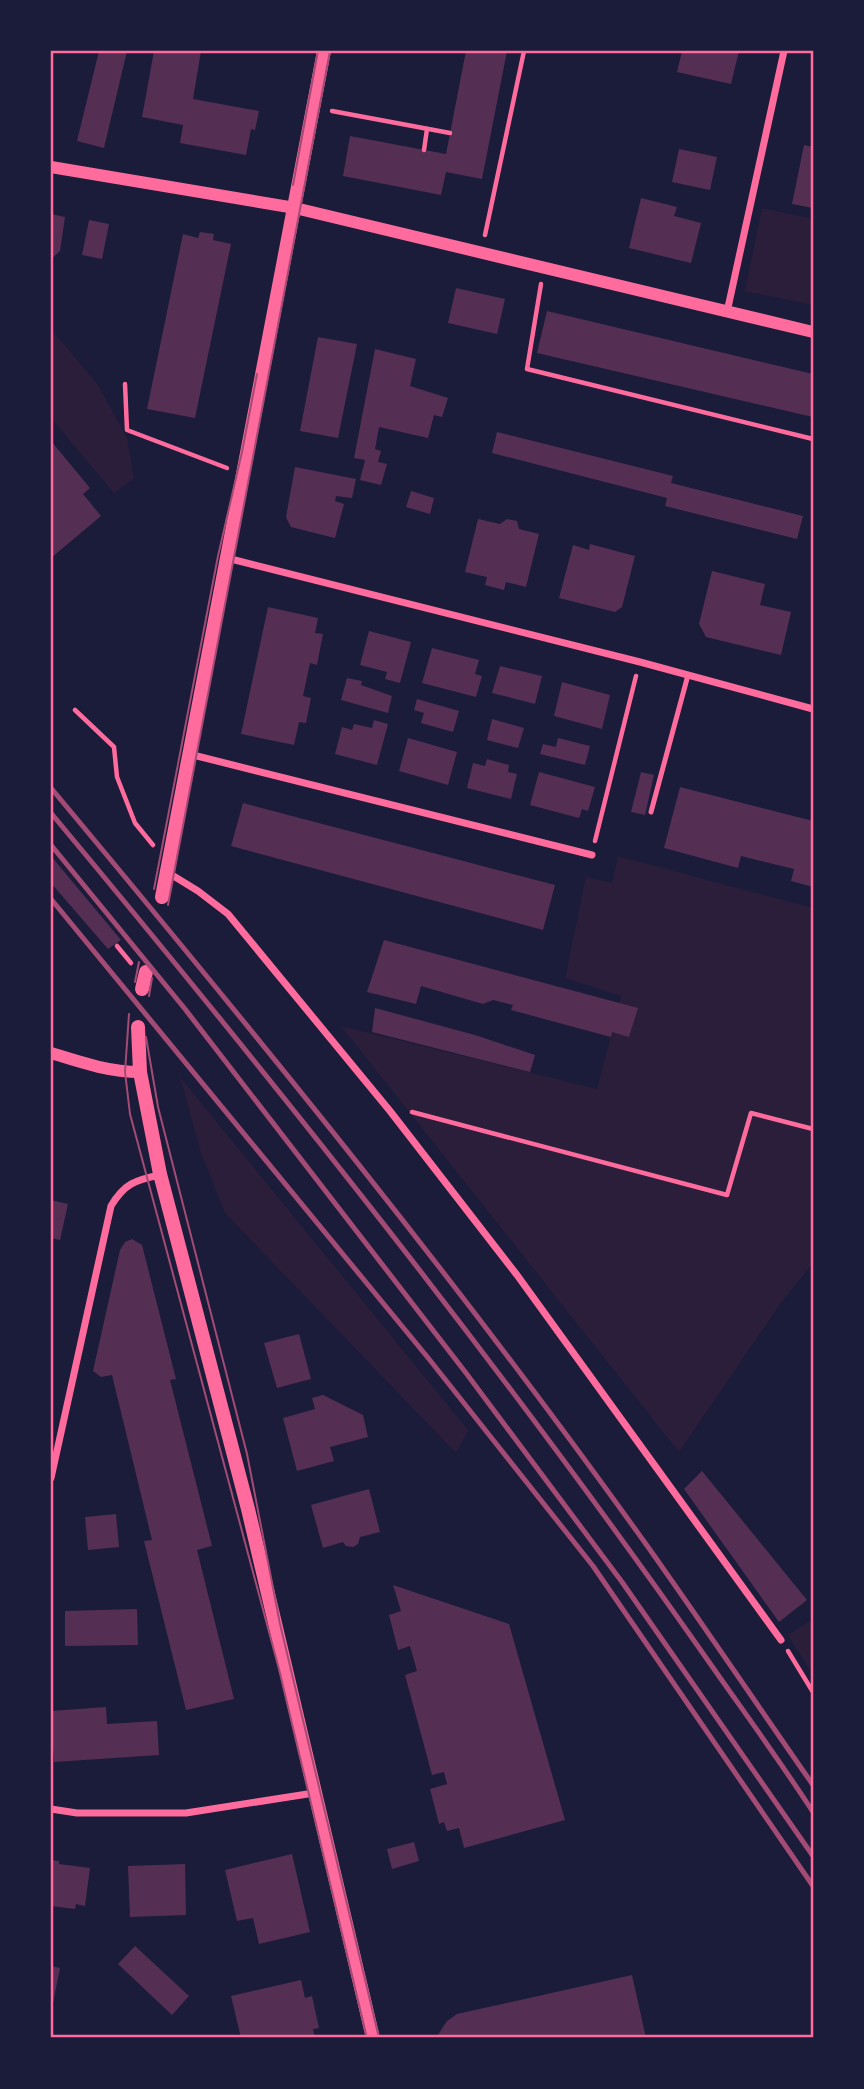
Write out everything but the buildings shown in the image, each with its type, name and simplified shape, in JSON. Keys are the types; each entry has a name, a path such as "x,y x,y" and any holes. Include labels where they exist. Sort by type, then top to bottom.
{"main road":[{"path":"162,897 324,51"},
{"path":"142,989 146,972"},
{"path":"138,1027 140,1072 160,1174 248,1509 373,2038"}],"street":[{"path":"727,312 784,51"},
{"path":"51,167 295,208 813,332"},
{"path":"227,558 640,662 813,709"},
{"path":"189,754 592,855"},
{"path":"166,872 198,891 228,914 390,1111 517,1275 781,1640"},
{"path":"51,1053 102,1068 140,1072"},
{"path":"51,1478 111,1206 120,1191 138,1180 160,1174"},
{"path":"51,1809 77,1814 186,1813 314,1793"}],"lane":[{"path":"651,812 688,675"}],"path":[{"path":"481,253 524,51"},
{"path":"314,108 450,133"},
{"path":"424,150 427,129"},
{"path":"544,268 527,369 813,439"},
{"path":"125,384 127,430 204,460 244,472"},
{"path":"592,855 640,662"},
{"path":"75,710 114,747 117,777 135,823 154,846 170,849"},
{"path":"390,1111 409,1111 727,1195 751,1113 813,1129"},
{"path":"781,1640 813,1692"}],"shaded area":[{"path":"762,208 813,219 813,305 745,291"},
{"path":"51,329 98,385 127,438 134,478 114,493 51,418"},
{"path":"618,856 813,908 813,1263 780,1304 679,1452 341,1026 597,1089 621,996 565,978 586,877 612,883"},
{"path":"180,1077 468,1430 456,1453 225,1213 201,1153"},
{"path":"813,1619 813,1675 788,1635"}],"tram line":[{"path":"293,185 318,51"},
{"path":"168,905 330,51"},
{"path":"154,889 218,556 257,374"},
{"path":"135,982 139,962"},
{"path":"149,996 152,978"},
{"path":"129,1014 125,1072 130,1114 279,1669 367,2038"},
{"path":"146,1037 158,1107 247,1454 280,1624 379,2038"}],"railway":[{"path":"51,788 357,1162 505,1353 648,1547 813,1785"},
{"path":"51,813 306,1125 471,1337 631,1552 813,1812"},
{"path":"51,845 185,1009 466,1373 622,1582 813,1856"},
{"path":"51,899 429,1359 593,1566 813,1886"}]}
